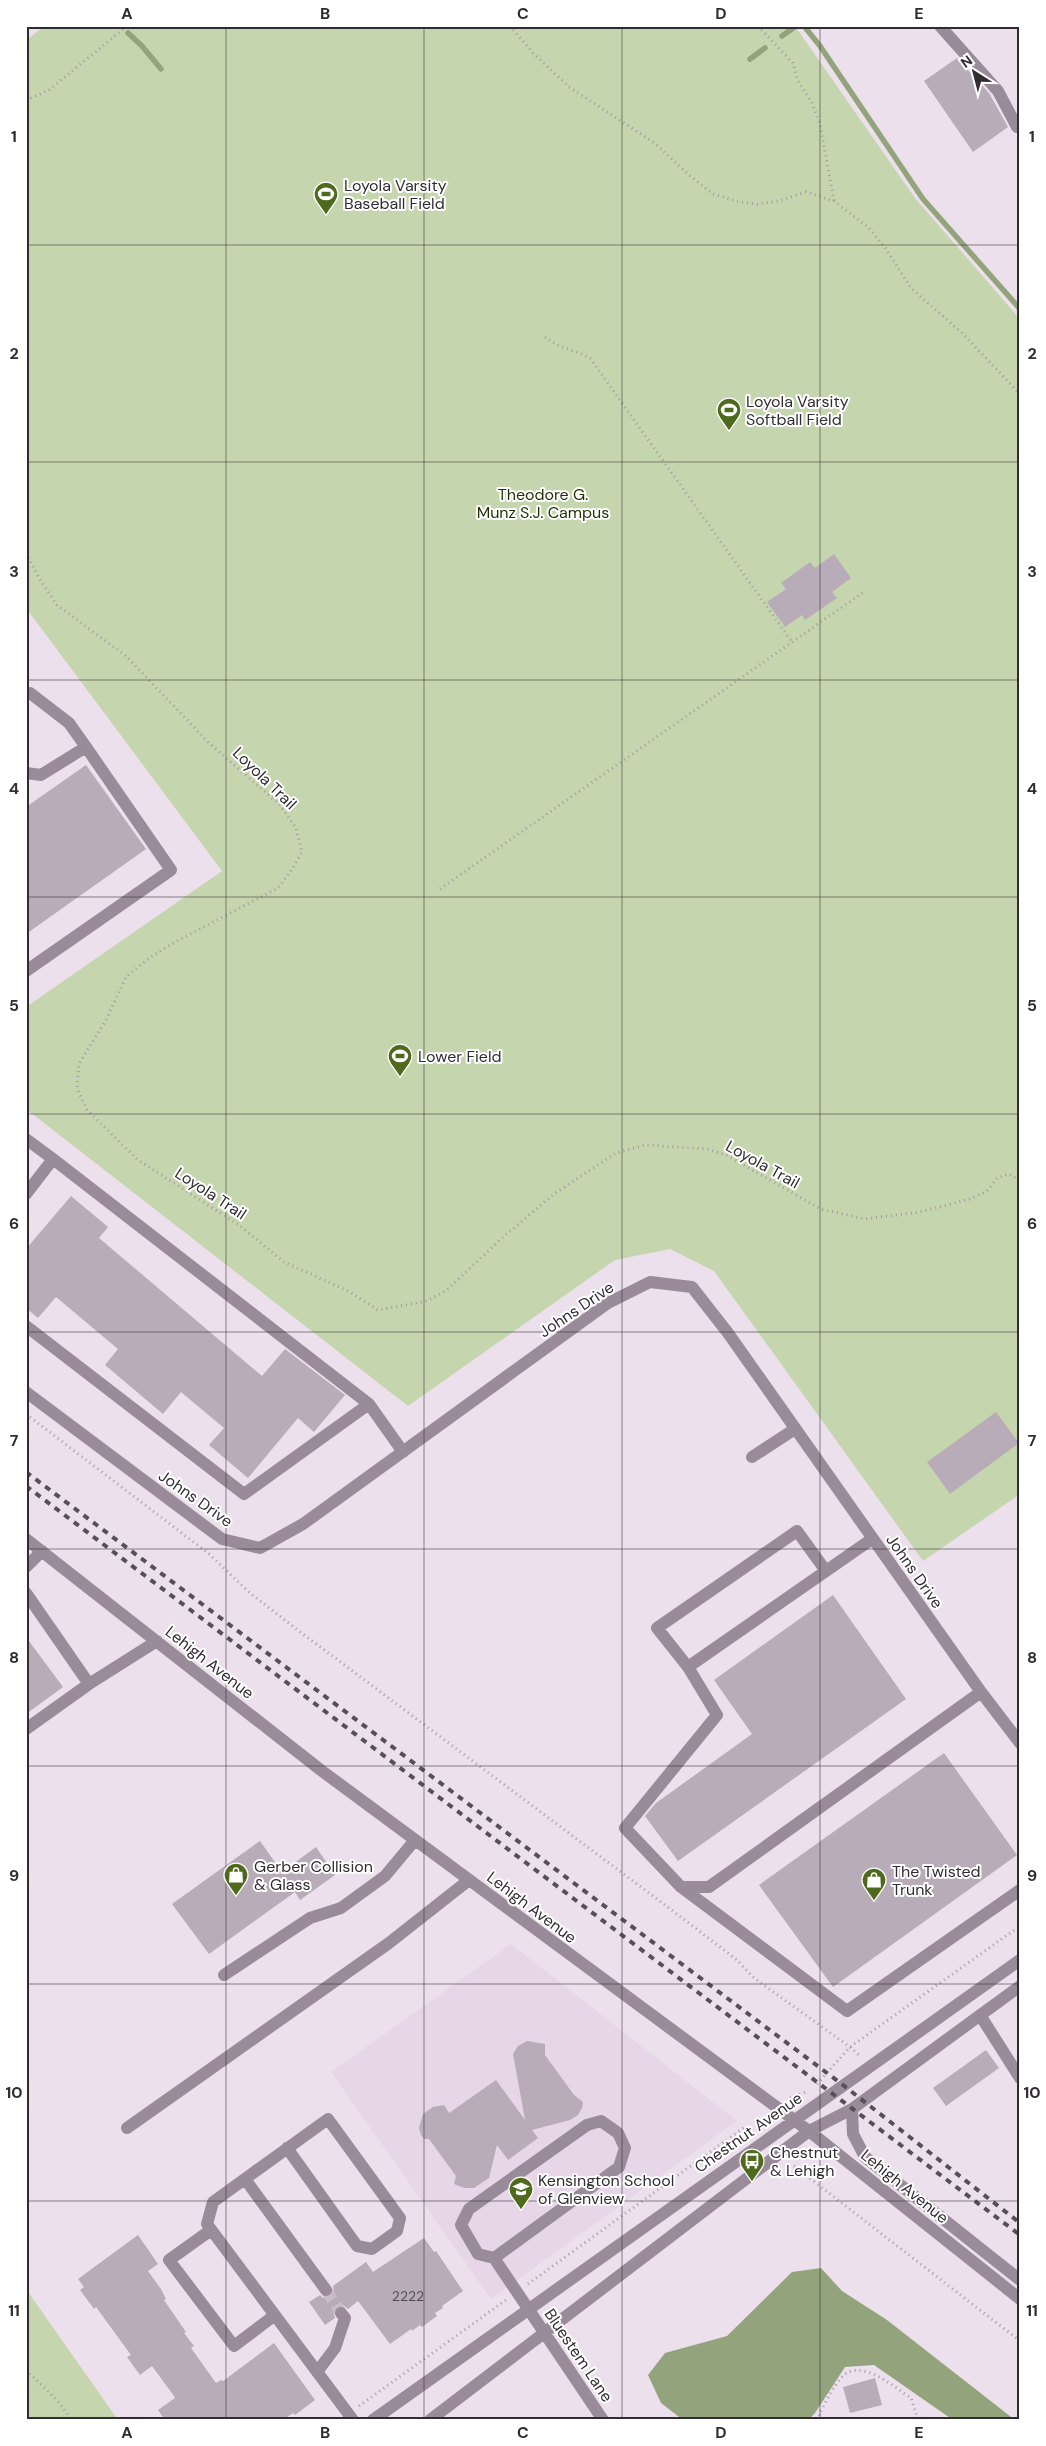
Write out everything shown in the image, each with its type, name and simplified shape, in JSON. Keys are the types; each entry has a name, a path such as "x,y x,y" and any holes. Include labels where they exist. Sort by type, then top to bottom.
{"street":[{"path":"940,26 998,91 1018,127"},
{"path":"26,694 30,693 68,723 86,746 171,870 26,971"},
{"path":"26,774 41,775 86,746"},
{"path":"26,1139 369,1404 403,1452"},
{"path":"26,1194 53,1159"},
{"name":"Johns Drive","path":"26,1392 222,1538 260,1548 303,1524 608,1303 650,1282 692,1287 728,1333 981,1692 1020,1743"},
{"path":"26,1326 244,1494 369,1404"},
{"path":"752,1457 795,1429"},
{"path":"826,1570 797,1531 657,1628 688,1667 716,1715 626,1828 681,1887 847,2011 1020,1890"},
{"path":"688,1667 872,1538"},
{"name":"Lehigh Avenue","path":"26,1540 322,1771 809,2131 1020,2299"},
{"path":"26,1567 42,1551"},
{"path":"26,1593 89,1684"},
{"path":"26,1729 89,1684 157,1641"},
{"path":"681,1887 708,1886 981,1692"},
{"path":"224,1975 310,1918 341,1908 385,1876 415,1840"},
{"path":"127,2128 389,1943 469,1880"},
{"name":"Chestnut Avenue","path":"373,2420 1020,1960"},
{"path":"430,2420 542,2332 809,2131 852,2109 1020,1986"},
{"path":"980,2014 1020,2078"},
{"path":"852,2109 853,2134 865,2157 1020,2280"},
{"path":"287,2148 357,2246 372,2249 397,2230 400,2218 328,2119 287,2148 213,2202 207,2224 350,2417"},
{"path":"601,2121 618,2133 625,2148 620,2167 494,2258 478,2254 466,2237 461,2224 469,2209 587,2125 601,2121"},
{"path":"245,2179 326,2290"},
{"path":"211,2230 169,2260 234,2346 275,2315"},
{"name":"Bluestem Lane","path":"494,2258 603,2420"},
{"path":"317,2372 335,2348 345,2318 341,2313"}],"path":[{"path":"26,100 49,90 127,26"},
{"path":"510,26 533,53 569,87 656,144 690,176 713,194 740,202 757,204 779,201 806,192 834,201 868,228 886,249 910,288 963,334 1020,394"},
{"path":"758,26 793,63 798,81 812,103 820,124 834,201"},
{"path":"545,337 553,344 577,351 590,358 792,642"},
{"name":"Loyola Trail","path":"26,554 38,578 57,605 126,656 209,743 279,804 296,828 302,852 278,888 175,942 149,958 126,977 106,1020 79,1064 77,1088 87,1110 138,1160 239,1225 284,1262 348,1292 378,1310 428,1301 447,1290 502,1238 554,1194 616,1153 645,1145 700,1148 716,1152 753,1170 798,1198 821,1209 865,1219 920,1212 970,1199 987,1191 997,1178 1009,1174 1020,1180"},
{"path":"440,889 865,591"},
{"path":"26,1414 201,1547 250,1593 299,1631 669,1908 737,1960 754,1978 850,2047 863,2059"},
{"path":"790,2098 812,2090 850,2047 1020,1926"},
{"path":"350,2417 517,2292 746,2126"},
{"path":"739,2132 748,2134"},
{"path":"794,2166 1020,2341"},
{"path":"26,2370 56,2399 72,2420"},
{"path":"822,2420 819,2414 842,2376 854,2370 867,2370 911,2398 918,2420"}],"shaded area":[{"name":"Kensington School of Glenview","path":"511,1944 737,2121 491,2299 331,2072"},
{"path":"821,2268 842,2291 887,2320 1015,2420 953,2420 874,2365 845,2367 815,2413 808,2420 683,2420 661,2403 648,2375 665,2353 727,2336 792,2272"}],"green space":[{"name":"Theodore G. Munz S.J. Campus","path":"45,26 795,26 915,198 1020,319 1020,1494 923,1561 714,1271 670,1249 615,1260 408,1406 26,1109 26,1007 222,871 26,608 26,40"},
{"path":"26,2289 118,2420 26,2420"}],"building":[{"path":"957,58 989,93 1008,127 973,152 924,81"},
{"path":"834,554 851,578 832,592 837,598 805,620 802,615 785,627 767,602 786,589 781,583 810,562 815,568"},
{"path":"86,765 146,849 26,934 26,807"},
{"path":"71,1196 108,1227 99,1238 262,1376 285,1349 345,1395 314,1432 298,1418 248,1478 209,1445 224,1428 181,1392 163,1414 105,1365 118,1349 56,1297 38,1318 26,1308 26,1249"},
{"path":"996,1412 1019,1443 950,1494 927,1462"},
{"path":"833,1595 906,1699 678,1861 645,1816 656,1803 752,1734 714,1680"},
{"path":"26,1637 63,1687 26,1714"},
{"path":"944,1753 1017,1855 833,1987 759,1885"},
{"name":"Gerber Collision & Glass","path":"260,1841 282,1872 316,1847 335,1875 300,1900 295,1892 209,1954 172,1904"},
{"path":"527,2041 545,2044 545,2055 574,2095 583,2102 582,2108 578,2115 570,2120 532,2130 538,2138 508,2160 497,2145 489,2178 474,2188 464,2188 454,2184 456,2176 429,2139 424,2139 421,2135 419,2128 423,2114 433,2107 444,2105 449,2113 496,2080 525,2120 513,2054 518,2046"},
{"path":"986,2050 999,2068 946,2106 933,2088"},
{"path":"138,2235 158,2264 148,2271 161,2289 166,2299 164,2300 186,2332 184,2333 194,2346 191,2348 216,2383 221,2380 223,2381 274,2343 315,2400 295,2415 293,2413 283,2420 165,2420 158,2410 175,2398 174,2396 152,2366 140,2375 127,2357 131,2355 96,2307 94,2309 80,2290 84,2287 78,2279"},
{"path":"424,2238 434,2252 436,2251 463,2291 442,2306 443,2308 435,2313 437,2316 422,2327 420,2325 412,2331 411,2329 390,2344 358,2301 348,2309 343,2305 336,2306 333,2311 335,2318 325,2325 309,2302 320,2295 323,2298 330,2297 334,2293 333,2286 366,2262 373,2272"},
{"path":"875,2378 882,2405 850,2413 843,2387"}],"waterway":[{"path":"782,36 796,26"},
{"path":"804,26 820,46 923,199 1020,309"},
{"path":"128,33 142,46 161,69"},
{"path":"750,59 765,48"}],"tunnel":[{"path":"326,2290 341,2313"}],"railway":[{"path":"26,1472 843,2085 1020,2223"},
{"path":"26,1486 1020,2235"}],"place":[{"name":"Loyola Varsity Baseball Field","path":"326,215"},
{"name":"Loyola Varsity Softball Field","path":"729,431"},
{"name":"Lower Field","path":"400,1077"},
{"name":"Gerber Collision & Glass","path":"236,1896"},
{"name":"The Twisted Trunk","path":"874,1901"},
{"name":"Chestnut & Lehigh","path":"752,2182"},
{"name":"Kensington School of Glenview","path":"521,2210"}]}
